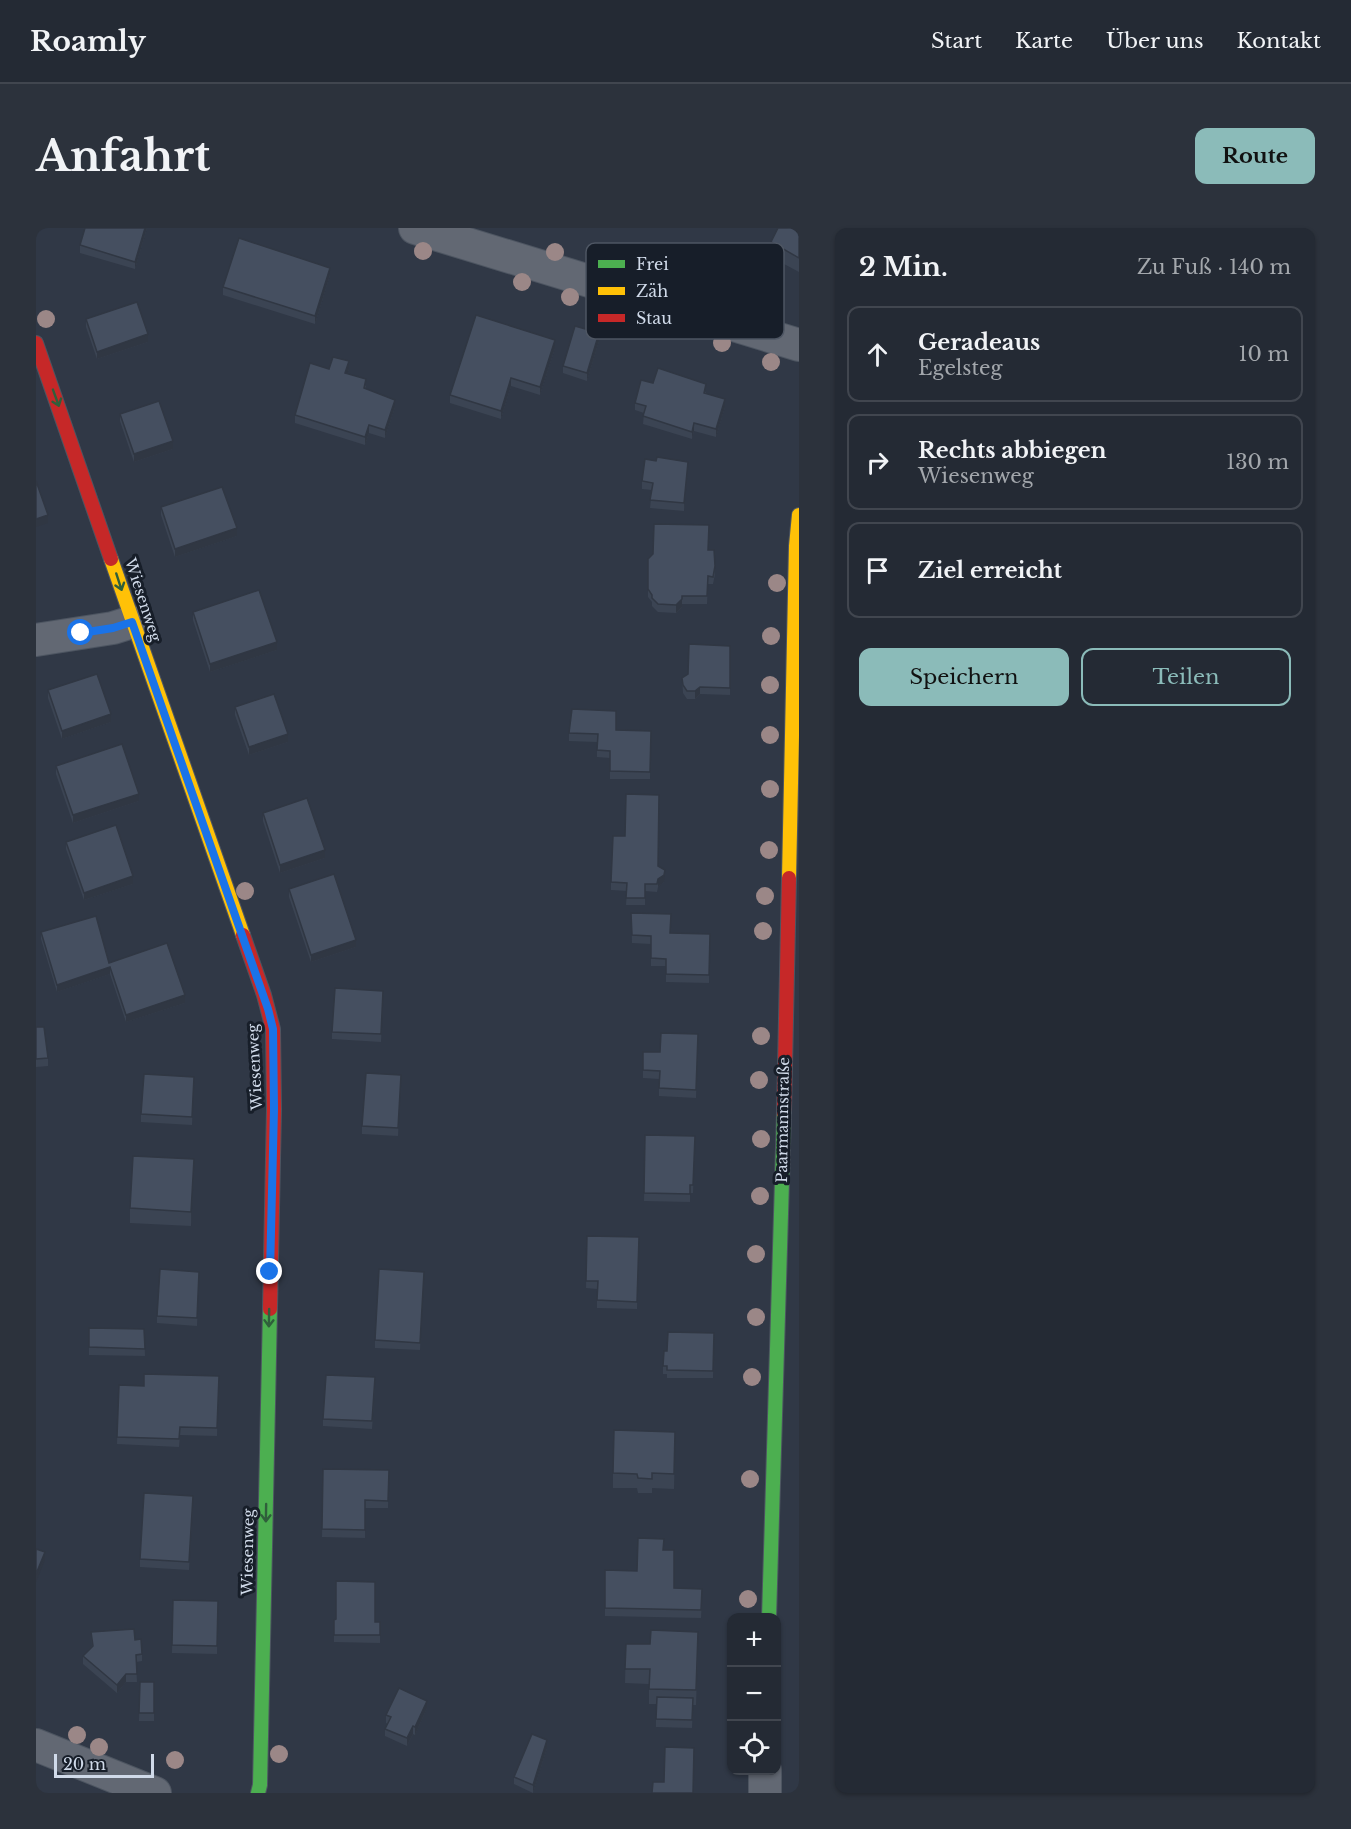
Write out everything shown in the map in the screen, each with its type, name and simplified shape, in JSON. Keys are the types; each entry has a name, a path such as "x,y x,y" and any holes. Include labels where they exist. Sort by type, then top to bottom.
{"street":[{"path":"415,228 586,280"},
{"path":"779,339 799,345"},
{"name":"Wiesenweg","path":"36,343 264,995 273,1029 274,1109 261,1774 258,1793"},
{"name":"Paarmannstraße","path":"769,1613 790,1259 796,546 799,515"},
{"path":"36,640 113,628 132,622"},
{"path":"36,1745 155,1793"},
{"path":"765,1775 765,1793"}],"building":[{"path":"85,228 145,228 135,262 80,245"},
{"path":"778,228 799,228 799,258 784,249 784,243 771,242"},
{"path":"239,238 330,268 315,316 223,287"},
{"path":"137,302 148,334 97,352 86,319"},
{"path":"476,315 555,340 540,387 511,378 501,411 450,395"},
{"path":"575,326 586,329 586,339 597,339 587,373 563,366"},
{"path":"333,357 349,361 345,373 366,379 364,388 395,400 385,430 369,425 365,437 295,415 310,363 329,369"},
{"path":"658,368 706,384 704,393 725,399 716,429 694,423 692,432 643,416 646,406 635,403 641,380 653,383"},
{"path":"159,401 173,441 134,454 120,414"},
{"path":"657,457 688,462 684,503 650,500 653,483 642,481 645,459 656,461"},
{"path":"36,481 48,515 36,519"},
{"path":"222,487 237,528 175,549 161,507"},
{"path":"654,524 709,525 708,550 714,550 715,566 713,577 708,576 707,596 682,596 676,605 658,604 652,598 648,589 648,559 653,554"},
{"path":"259,590 277,642 210,664 193,612"},
{"path":"689,644 730,646 730,688 700,687 695,691 687,691 682,678 688,674"},
{"path":"97,674 111,714 62,731 48,690"},
{"path":"274,694 288,734 249,747 235,707"},
{"path":"572,709 616,711 616,730 651,731 650,772 610,771 610,751 597,750 598,734 569,733"},
{"path":"122,744 139,794 73,815 56,766"},
{"path":"626,794 659,795 658,866 665,870 657,884 645,884 645,898 626,898 627,883 611,882 613,836 625,836"},
{"path":"307,798 325,850 280,865 263,813"},
{"path":"116,825 133,876 84,893 66,842"},
{"path":"334,874 356,940 311,955 289,889"},
{"path":"631,913 671,914 670,933 710,934 709,975 666,974 666,959 651,958 651,936 632,935"},
{"path":"96,916 109,963 167,943 185,995 126,1015 110,967 57,985 41,932"},
{"path":"335,988 383,991 381,1034 332,1032"},
{"path":"36,1027 44,1027 48,1058 36,1059"},
{"path":"661,1033 698,1034 696,1090 659,1088 660,1071 643,1070 643,1052 660,1052"},
{"path":"366,1073 401,1075 398,1128 362,1126"},
{"path":"144,1074 194,1077 192,1117 141,1114"},
{"path":"645,1135 695,1136 693,1185 690,1185 690,1194 644,1193"},
{"path":"133,1156 194,1159 191,1212 130,1208"},
{"path":"587,1236 639,1237 637,1302 597,1300 598,1281 586,1281"},
{"path":"160,1269 199,1272 197,1318 157,1316"},
{"path":"379,1269 424,1272 420,1343 375,1340"},
{"path":"89,1328 144,1329 145,1349 89,1347"},
{"path":"668,1332 714,1333 713,1371 667,1370 667,1366 663,1366"},
{"path":"144,1374 219,1376 217,1428 180,1427 179,1439 117,1437 119,1385 144,1386"},
{"path":"326,1375 375,1377 372,1421 323,1419"},
{"path":"614,1430 675,1432 674,1474 652,1473 652,1479 638,1478 637,1474 613,1473"},
{"path":"323,1469 389,1470 388,1501 365,1500 365,1530 322,1529"},
{"path":"144,1493 193,1496 189,1562 140,1559"},
{"path":"638,1538 664,1539 663,1550 674,1550 674,1588 702,1589 701,1610 605,1608 605,1570 637,1571"},
{"path":"36,1549 45,1552 36,1574"},
{"path":"336,1581 375,1582 375,1622 380,1622 380,1635 334,1635"},
{"path":"173,1600 218,1601 217,1646 172,1645"},
{"path":"134,1629 135,1640 141,1639 142,1654 136,1655 137,1674 126,1674 117,1685 83,1656 93,1646 91,1632"},
{"path":"651,1630 698,1632 696,1690 649,1689 650,1669 625,1669 626,1644 650,1644"},
{"path":"140,1682 154,1682 154,1713 139,1713"},
{"path":"399,1688 427,1701 415,1727 413,1726 407,1738 385,1729 391,1717 386,1715"},
{"path":"657,1697 693,1698 692,1720 656,1719"},
{"path":"532,1734 547,1740 533,1785 514,1777"},
{"path":"665,1747 694,1748 693,1793 652,1793 653,1782 664,1782"}],"traffic: fast":[{"path":"769,1613 784,1113"},
{"path":"258,1793 260,1785 270,1309"}],"traffic: slow":[{"path":"789,878 796,546 799,515"},
{"path":"111,559 243,935"}],"traffic: jam":[{"path":"36,343 111,559"},
{"path":"784,1113 789,878"},
{"path":"243,935 273,1029 274,1109 270,1309"}],"route":[{"path":"81,633 113,628 132,622 264,995 273,1029 274,1109 270,1272"}]}
